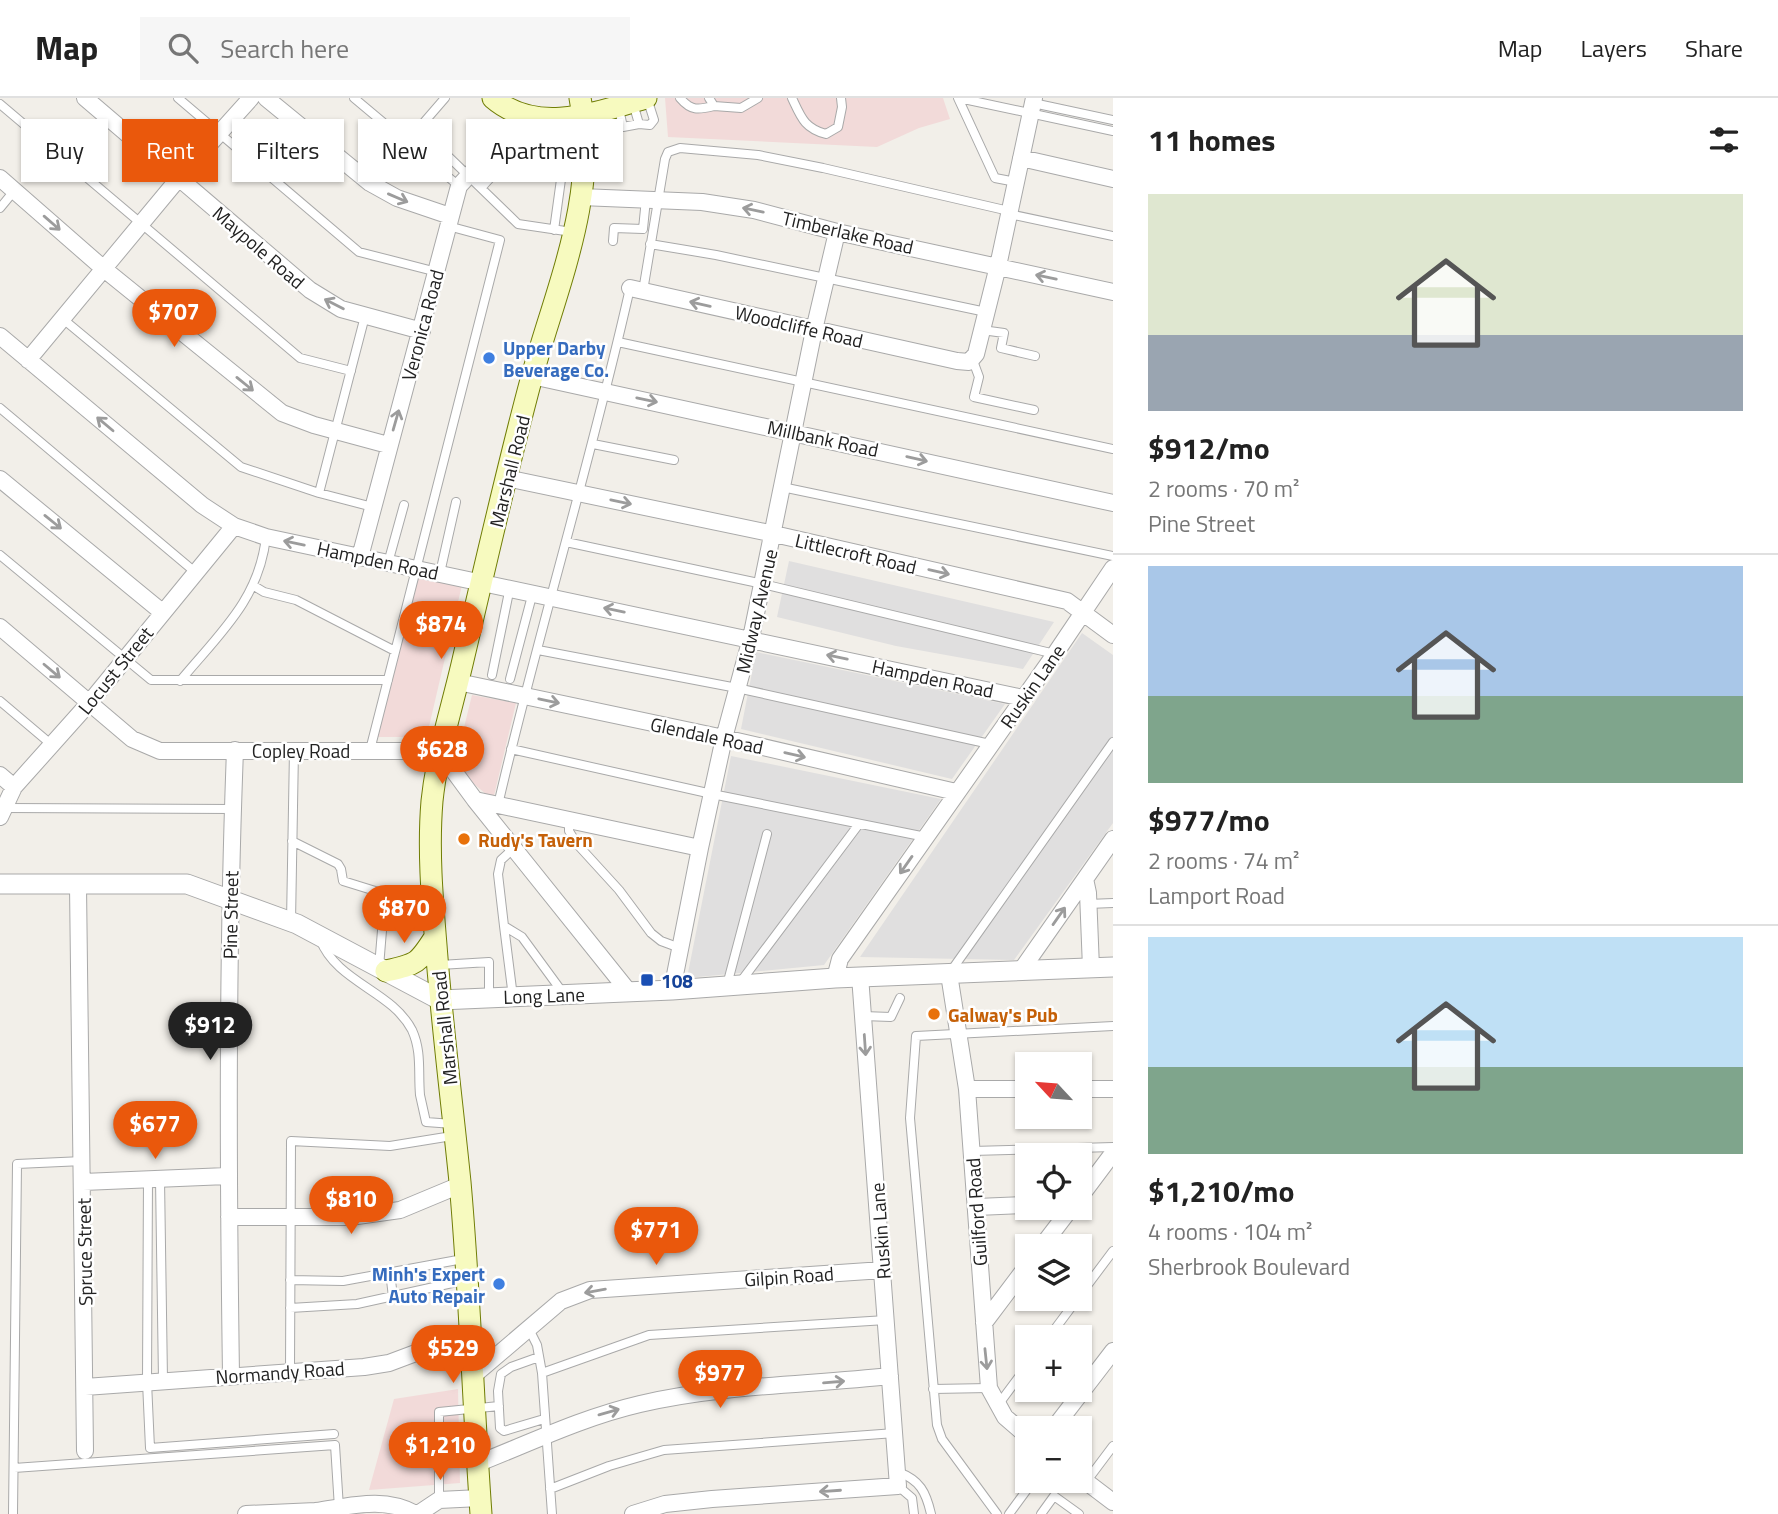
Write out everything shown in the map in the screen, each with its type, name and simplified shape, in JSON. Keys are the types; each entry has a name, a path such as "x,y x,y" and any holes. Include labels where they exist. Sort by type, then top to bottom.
{"main road":[{"path":"493,98 525,110 636,101"},
{"name":"Marshall Road","path":"481,1506 460,1185 430,882 432,803 439,751 506,478 533,376 565,273 564,231 581,197 577,182"},
{"path":"382,969 406,967 420,960 435,937"}],"street":[{"name":"Maypole Road","path":"85,98 122,129"},
{"path":"218,134 251,98"},
{"path":"266,98 370,183 449,221"},
{"path":"971,360 976,354 998,266 1032,105"},
{"path":"1021,158 1113,179"},
{"path":"0,178 104,269 282,413 388,445"},
{"name":"Veronica Road","path":"360,557 449,221 464,180"},
{"path":"28,360 176,182"},
{"name":"Maypole Road","path":"184,182 310,290 341,309 422,331"},
{"name":"Timberlake Road","path":"581,197 702,202 754,210 837,232 1113,292"},
{"name":"Midway Avenue","path":"672,990 700,848 724,738 751,638 814,330 837,232"},
{"name":"Woodcliffe Road","path":"636,289 957,361 971,360"},
{"name":"Hampden Road","path":"0,336 202,505 234,526 266,537 751,638 1023,698"},
{"name":"Millbank Road","path":"533,376 794,431 1113,503"},
{"name":"Littlecroft Road","path":"506,478 774,534 1067,601 1113,635"},
{"path":"0,479 162,612"},
{"name":"Locust Street","path":"2,813 14,787 90,702 234,526"},
{"name":"Ruskin Lane","path":"835,978 840,959 1113,568"},
{"name":"Copley Road","path":"0,627 132,739 160,751 439,751"},
{"name":"Glendale Road","path":"458,682 724,738 956,792"},
{"name":"Pine Street","path":"231,1375 227,1176 229,899 235,750"},
{"path":"439,751 629,992"},
{"path":"0,775 14,787"},
{"path":"475,800 700,848"},
{"path":"1020,972 1111,844"},
{"path":"1085,878 1091,968"},
{"path":"0,884 187,884 291,922 440,1000"},
{"name":"Spruce Street","path":"78,886 85,1451"},
{"name":"Long Lane","path":"440,1000 672,990 860,976 1113,967"},
{"name":"Guilford Road","path":"949,974 967,1089 989,1388 1005,1417 1015,1426"},
{"name":"Ruskin Lane","path":"860,976 898,1479"},
{"path":"967,1089 1015,1089"},
{"path":"1092,1089 1113,1089"},
{"path":"1092,1181 1113,1153"},
{"path":"83,1182 227,1176"},
{"path":"229,1217 350,1217 400,1210 460,1185"},
{"path":"976,1207 1015,1205"},
{"path":"1051,1234 1063,1220"},
{"name":"Gilpin Road","path":"473,1376 561,1301 590,1290 883,1270"},
{"path":"984,1323 1015,1282"},
{"name":"Normandy Road","path":"85,1387 390,1363 469,1333"},
{"path":"1063,1416 1113,1351"},
{"path":"479,1463 600,1414 678,1396 891,1376"},
{"path":"633,1514 665,1504 898,1479"},
{"path":"1092,1486 1113,1502"},
{"path":"246,1514 316,1512 384,1503 402,1506 417,1514 439,1500 481,1506"}],"lane":[{"path":"178,98 359,252 437,272"},
{"path":"354,98 464,180 482,187 519,224 564,231 571,182"},
{"path":"445,98 419,128 464,180"},
{"path":"680,98 687,106 698,110 711,102 741,108 758,98"},
{"path":"792,98 804,122 812,130 826,134 838,127 841,98"},
{"path":"959,98 1006,108 1032,105 1113,120"},
{"path":"959,98 995,178 1016,182"},
{"path":"1006,108 1009,98"},
{"path":"636,101 639,124"},
{"path":"636,101 654,120 650,125 623,127 636,101"},
{"path":"0,104 300,358 351,371"},
{"path":"1032,105 1113,131"},
{"path":"613,241 614,228 643,229 664,159 668,152 680,148 758,155 823,168 1113,236"},
{"path":"482,187 487,182"},
{"path":"0,208 14,191"},
{"path":"498,805 523,696 538,650 618,342 650,244 652,200"},
{"path":"370,750 500,240 449,221"},
{"path":"650,244 716,255 986,312"},
{"path":"319,492 365,316"},
{"path":"63,319 241,467 373,507"},
{"path":"982,330 1004,333 1001,348 1035,356"},
{"path":"618,342 804,380 1113,449"},
{"path":"971,360 979,377 974,397 1034,410"},
{"path":"0,408 195,572"},
{"path":"593,444 674,460"},
{"path":"782,487 1113,556"},
{"path":"440,573 456,502"},
{"path":"388,563 404,505"},
{"path":"180,681 244,604 263,560 266,537"},
{"path":"566,542 763,584 1055,654"},
{"path":"0,555 151,680 388,680"},
{"path":"254,586 264,592 296,600 395,651"},
{"path":"492,675 510,587"},
{"path":"510,679 533,592"},
{"path":"538,650 737,688 990,744"},
{"path":"0,701 52,745"},
{"path":"949,974 1113,742"},
{"path":"511,749 712,794 926,837"},
{"path":"291,922 293,750"},
{"path":"2,813 233,809"},
{"path":"569,821 569,831 577,844 619,890 651,933 661,941 681,948"},
{"path":"733,984 859,824"},
{"path":"733,984 767,834"},
{"path":"292,841 338,864 343,881 385,894 382,969"},
{"path":"513,997 499,874 501,860 514,848"},
{"path":"1088,904 1113,903"},
{"path":"505,926 522,937 564,995"},
{"path":"319,936 335,965 377,995 400,1015 411,1030 420,1055 420,1093 426,1122 454,1130"},
{"path":"437,965 489,962 489,997"},
{"path":"863,1016 891,1017 900,998"},
{"path":"997,1514 942,1439 937,1425 910,1118 916,1037 1113,1026"},
{"path":"290,1371 291,1141 390,1146 454,1130"},
{"path":"972,1151 1113,1147"},
{"path":"13,1514 17,1164 83,1161"},
{"path":"154,1179 155,1381 150,1448 334,1434"},
{"path":"154,1179 155,1381"},
{"path":"1092,1279 1113,1251"},
{"path":"290,1280 343,1280 390,1272 465,1270"},
{"path":"290,1308 357,1304 393,1297 465,1270"},
{"path":"390,1272 393,1297"},
{"path":"542,1373 649,1335 886,1320"},
{"path":"528,1329 537,1345 542,1373 552,1514"},
{"path":"539,1357 511,1367 501,1374 498,1391 500,1428 504,1432 544,1419"},
{"path":"998,1405 1015,1382"},
{"path":"933,1389 989,1388"},
{"path":"439,1500 439,1412 499,1406"},
{"path":"550,1489 609,1466 664,1450 895,1433"},
{"path":"14,1468 335,1445 339,1508"},
{"path":"1092,1469 1113,1446"},
{"path":"914,1514 912,1498 898,1479 910,1476 921,1485 926,1492 931,1514"},
{"path":"1009,1514 1024,1493"},
{"path":"1041,1514 1054,1496 1079,1514"}],"shaded area":[{"path":"665,98 943,98 950,119 919,128 877,147 668,137"},
{"path":"789,561 1054,622 1023,669 896,646 777,617"},
{"path":"417,576 462,585 428,731 422,737 378,737"},
{"path":"1082,633 1113,655 1113,823 1014,960 860,957"},
{"path":"756,652 1005,704 952,779 741,729"},
{"path":"472,695 516,703 493,800 474,784 456,760"},
{"path":"731,756 941,799 824,965 687,978"},
{"path":"458,1389 460,1483 369,1490 394,1399"}],"place":[{"name":"Upper Darby Beverage Co.","path":"489,358"},
{"name":"Rudy's Tavern","path":"464,839"},
{"name":"108","path":"647,980"},
{"name":"Galway's Pub","path":"934,1014"},
{"name":"Minh's Expert Auto Repair","path":"499,1284"}]}
